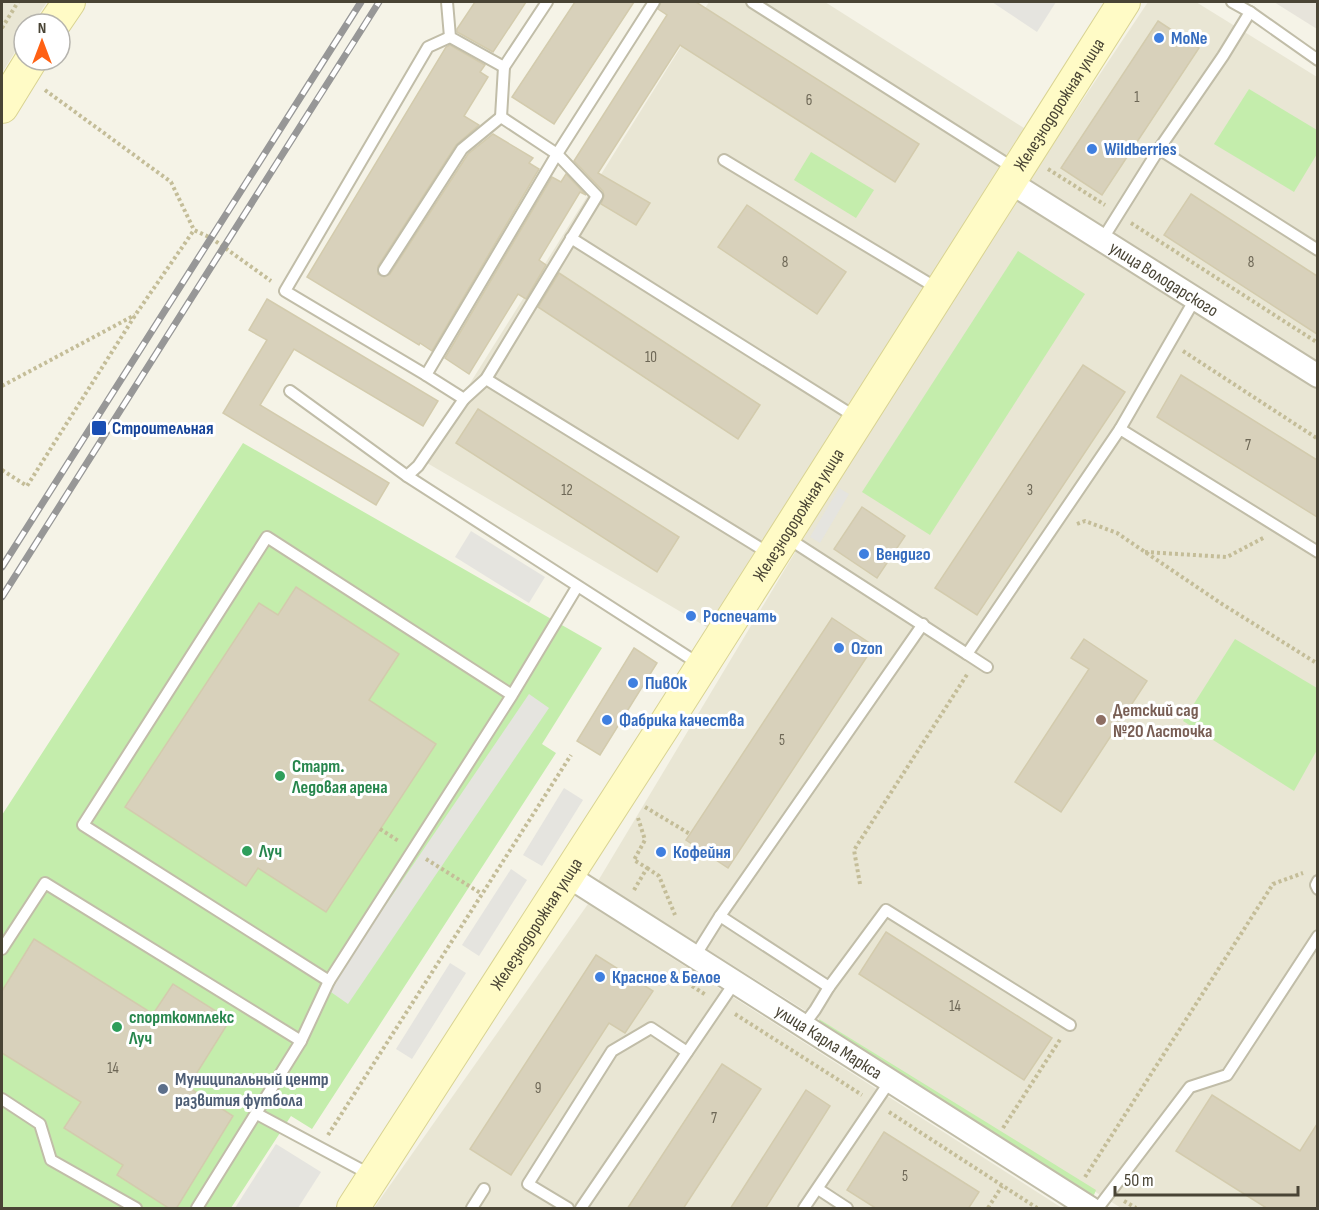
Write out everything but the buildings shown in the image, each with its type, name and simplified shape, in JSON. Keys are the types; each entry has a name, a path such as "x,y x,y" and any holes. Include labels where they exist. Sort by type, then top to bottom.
{"main road":[{"name":"Железнодорожная улица","path":"353,1209 942,291 1024,173 1124,2"},
{"path":"2,107 24,72"}],"street":[{"name":"улица Володарского","path":"1024,173 1102,240 1317,376"},
{"name":"улица Карла Маркса","path":"568,876 1090,1209"}],"lane":[{"path":"447,2 450,37"},
{"path":"384,270 462,149 501,117 504,67 547,2"},
{"path":"426,375 557,154 654,2"},
{"path":"752,2 1024,173"},
{"path":"1232,2 1250,12 1317,60"},
{"path":"1102,240 1250,12"},
{"path":"450,37 504,67"},
{"path":"450,37 428,47 285,291 464,399"},
{"path":"407,476 418,466 464,399 486,379 597,196 557,154 501,117"},
{"path":"1159,150 1317,250"},
{"path":"724,160 942,291"},
{"path":"571,238 860,420"},
{"path":"971,657 1050,531 1120,429 1196,299"},
{"path":"486,379 779,546 923,624 987,667"},
{"path":"290,391 407,476 702,666"},
{"path":"1120,429 1317,552"},
{"path":"329,981 83,825 267,537 512,694"},
{"path":"197,1209 301,1041 329,981 512,694 577,587"},
{"path":"695,956 720,916 923,624"},
{"path":"1317,881 1317,889"},
{"path":"2,949 45,883 301,1041"},
{"path":"803,1026 886,910 1070,1025"},
{"path":"720,916 829,987"},
{"path":"1098,1209 1190,1087 1227,1075 1317,936"},
{"path":"581,1209 735,982"},
{"path":"568,1209 528,1184 612,1051 651,1028 687,1052"},
{"path":"804,1209 890,1081"},
{"path":"2,1099 40,1124 51,1160 136,1209"},
{"path":"257,1114 374,1177"},
{"path":"472,1209 484,1189"},
{"path":"818,1189 847,1209"}],"path":[{"path":"2,28 18,2"},
{"path":"33,72 171,182 194,230 211,238 285,291"},
{"path":"1024,173 1118,214 1317,342"},
{"path":"2,470 27,486 136,314 194,230"},
{"path":"2,386 136,314"},
{"path":"1170,342 1317,440"},
{"path":"1050,531 1085,521 1117,533 1222,604 1317,664"},
{"path":"1145,552 1227,557 1280,529"},
{"path":"860,884 854,850 971,657"},
{"path":"327,1135 571,755"},
{"path":"638,803 690,834"},
{"path":"635,809 645,840 634,860 659,876 675,915"},
{"path":"380,829 482,894"},
{"path":"634,890 647,868"},
{"path":"1085,1178 1273,884 1306,871"},
{"path":"689,984 1036,1209"},
{"path":"1003,1128 1070,1025"},
{"path":"988,1209 1002,1186"}],"shaded area":[{"path":"2,2 47,2 40,12 12,12 12,57 2,73"},
{"path":"709,2 825,2 1024,128 710,629 422,460"},
{"path":"992,2 1056,2 1037,32"},
{"path":"1148,2 1196,2 1317,77 1317,364 1028,182"},
{"path":"1274,2 1317,2 1317,29"},
{"path":"1011,192 1317,385 1317,1208 1121,1208 598,881"},
{"path":"839,488 849,494 820,543 810,537"},
{"path":"471,531 545,577 529,603 455,557"},
{"path":"529,694 549,708 348,1004 328,990"},
{"path":"564,788 583,800 542,866 523,855"},
{"path":"511,869 527,880 479,956 462,945"},
{"path":"588,904 1062,1208 374,1208"},
{"path":"450,963 466,973 412,1059 396,1049"},
{"path":"276,1144 321,1172 298,1208 235,1208"}],"green space":[{"path":"1249,89 1317,130 1317,154 1294,192 1214,144"},
{"path":"811,152 874,190 856,218 794,180"},
{"path":"1018,251 1085,294 930,535 862,492"},
{"name":"Луч","path":"243,443 602,648 542,744 556,753 312,1129 291,1116 231,1208 2,1208 2,815"},
{"path":"1235,639 1317,688 1317,750 1294,791 1183,721"},
{"path":"819,1019 1096,1190 1094,1195 1086,1194 821,1027"}],"railway":[{"path":"2,567 361,2"},
{"path":"2,597 379,2"}],"place":[{"name":"MoNe","path":"1159,38"},
{"name":"Wildberries","path":"1092,149"},
{"name":"Строительная","path":"99,428"},
{"name":"Вендиго","path":"864,554"},
{"name":"Роспечать","path":"691,616"},
{"name":"Ozon","path":"839,648"},
{"name":"ПивОк","path":"633,683"},
{"name":"Фабрика качества","path":"607,720"},
{"name":"Детский сад №20 Ласточка","path":"1101,720"},
{"name":"Старт. Ледовая арена","path":"280,776"},
{"name":"Луч","path":"247,851"},
{"name":"Кофейня","path":"661,852"},
{"name":"Красное & Белое","path":"600,977"},
{"name":"спорткомплекс Луч","path":"117,1027"},
{"name":"Муниципальный центр развития футбола","path":"163,1089"}]}
